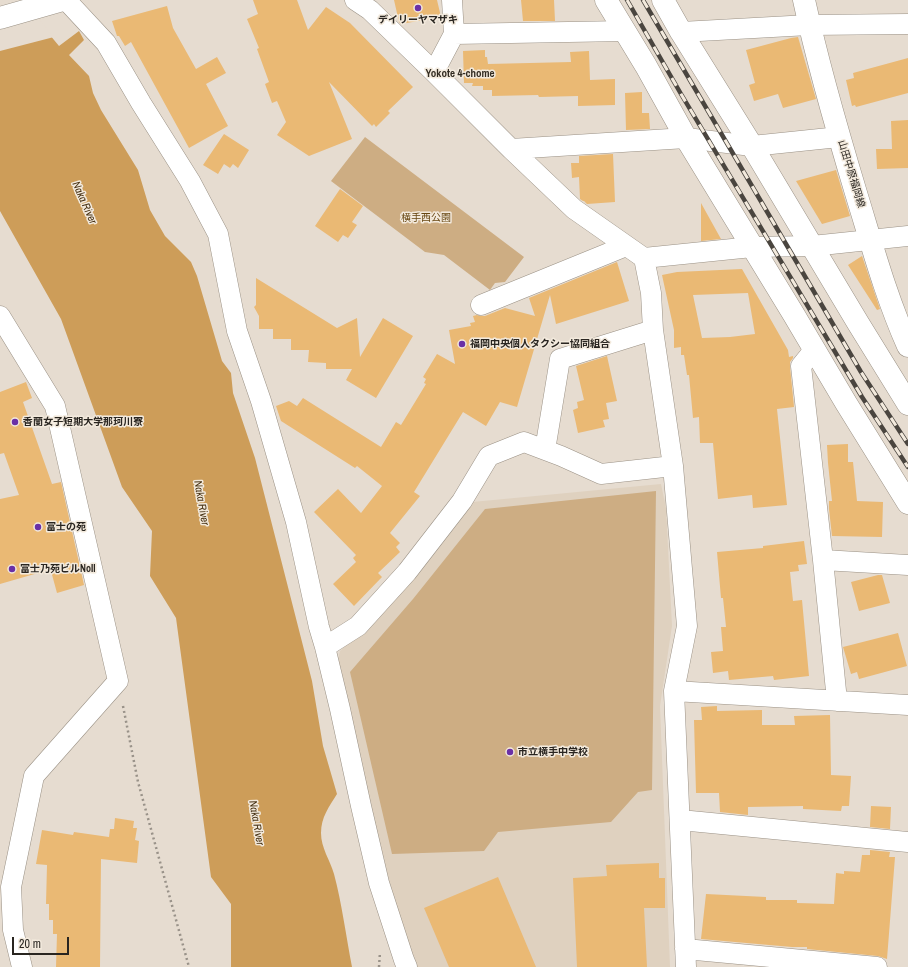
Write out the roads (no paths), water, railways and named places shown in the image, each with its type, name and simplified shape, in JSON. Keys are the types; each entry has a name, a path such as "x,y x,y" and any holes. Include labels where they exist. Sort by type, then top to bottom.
{"street":[{"path":"355,0 370,10 574,209 644,258 752,247 812,246 908,236"},
{"path":"434,72 454,34 452,0"},
{"path":"606,0 646,66 686,138 908,503"},
{"path":"663,0 681,32 752,146 908,404"},
{"name":"山田中原福岡線","path":"804,0 809,25 839,137 886,290 900,329 908,346"},
{"path":"0,18 62,1 106,43 141,103 190,180 218,234 237,331 261,401 296,522 379,883 407,967"},
{"path":"681,32 809,25 908,24"},
{"path":"454,34 625,31"},
{"path":"511,149 686,138 752,146 839,137"},
{"path":"481,304 626,246"},
{"path":"644,258 651,293 653,330 673,466 687,626 674,691 686,958 877,967"},
{"path":"0,316 55,406 118,681 34,776 11,887 13,930 22,967"},
{"path":"545,450 560,359 653,330"},
{"path":"814,350 801,366 837,701"},
{"path":"325,647 358,626 406,572 462,501 489,456 524,442 561,456 601,474 673,466"},
{"path":"823,560 908,565"},
{"path":"674,691 908,705"},
{"path":"680,820 908,842"}],"water":[{"name":"Naka River","path":"0,0 21,0 59,46 79,31 84,40 69,55 89,76 93,93 101,110 138,170 150,210 165,236 191,262 197,276 222,361 231,373 233,393 255,458 312,681 323,746 337,794 328,808 322,822 321,838 337,885 352,967 231,967 231,904 211,877 176,618 150,576 152,531 122,487 61,319 0,211"}],"railway":[{"path":"627,0 681,94 862,397 908,467"},
{"path":"643,0 861,372 908,444"}],"place":[{"name":"デイリーヤマザキ","path":"418,8"},
{"name":"福岡中央個人タクシー協同組合","path":"462,344"},
{"name":"香蘭女子短期大学那珂川寮","path":"15,422"},
{"name":"富士の苑","path":"38,527"},
{"name":"富士乃苑ビルNoII","path":"12,569"},
{"name":"市立横手中学校","path":"510,752"}],"district":[{"name":"Yokote 4-chome","path":"460,74"}],"park label":[{"name":"横手西公園","path":"426,218"}]}
